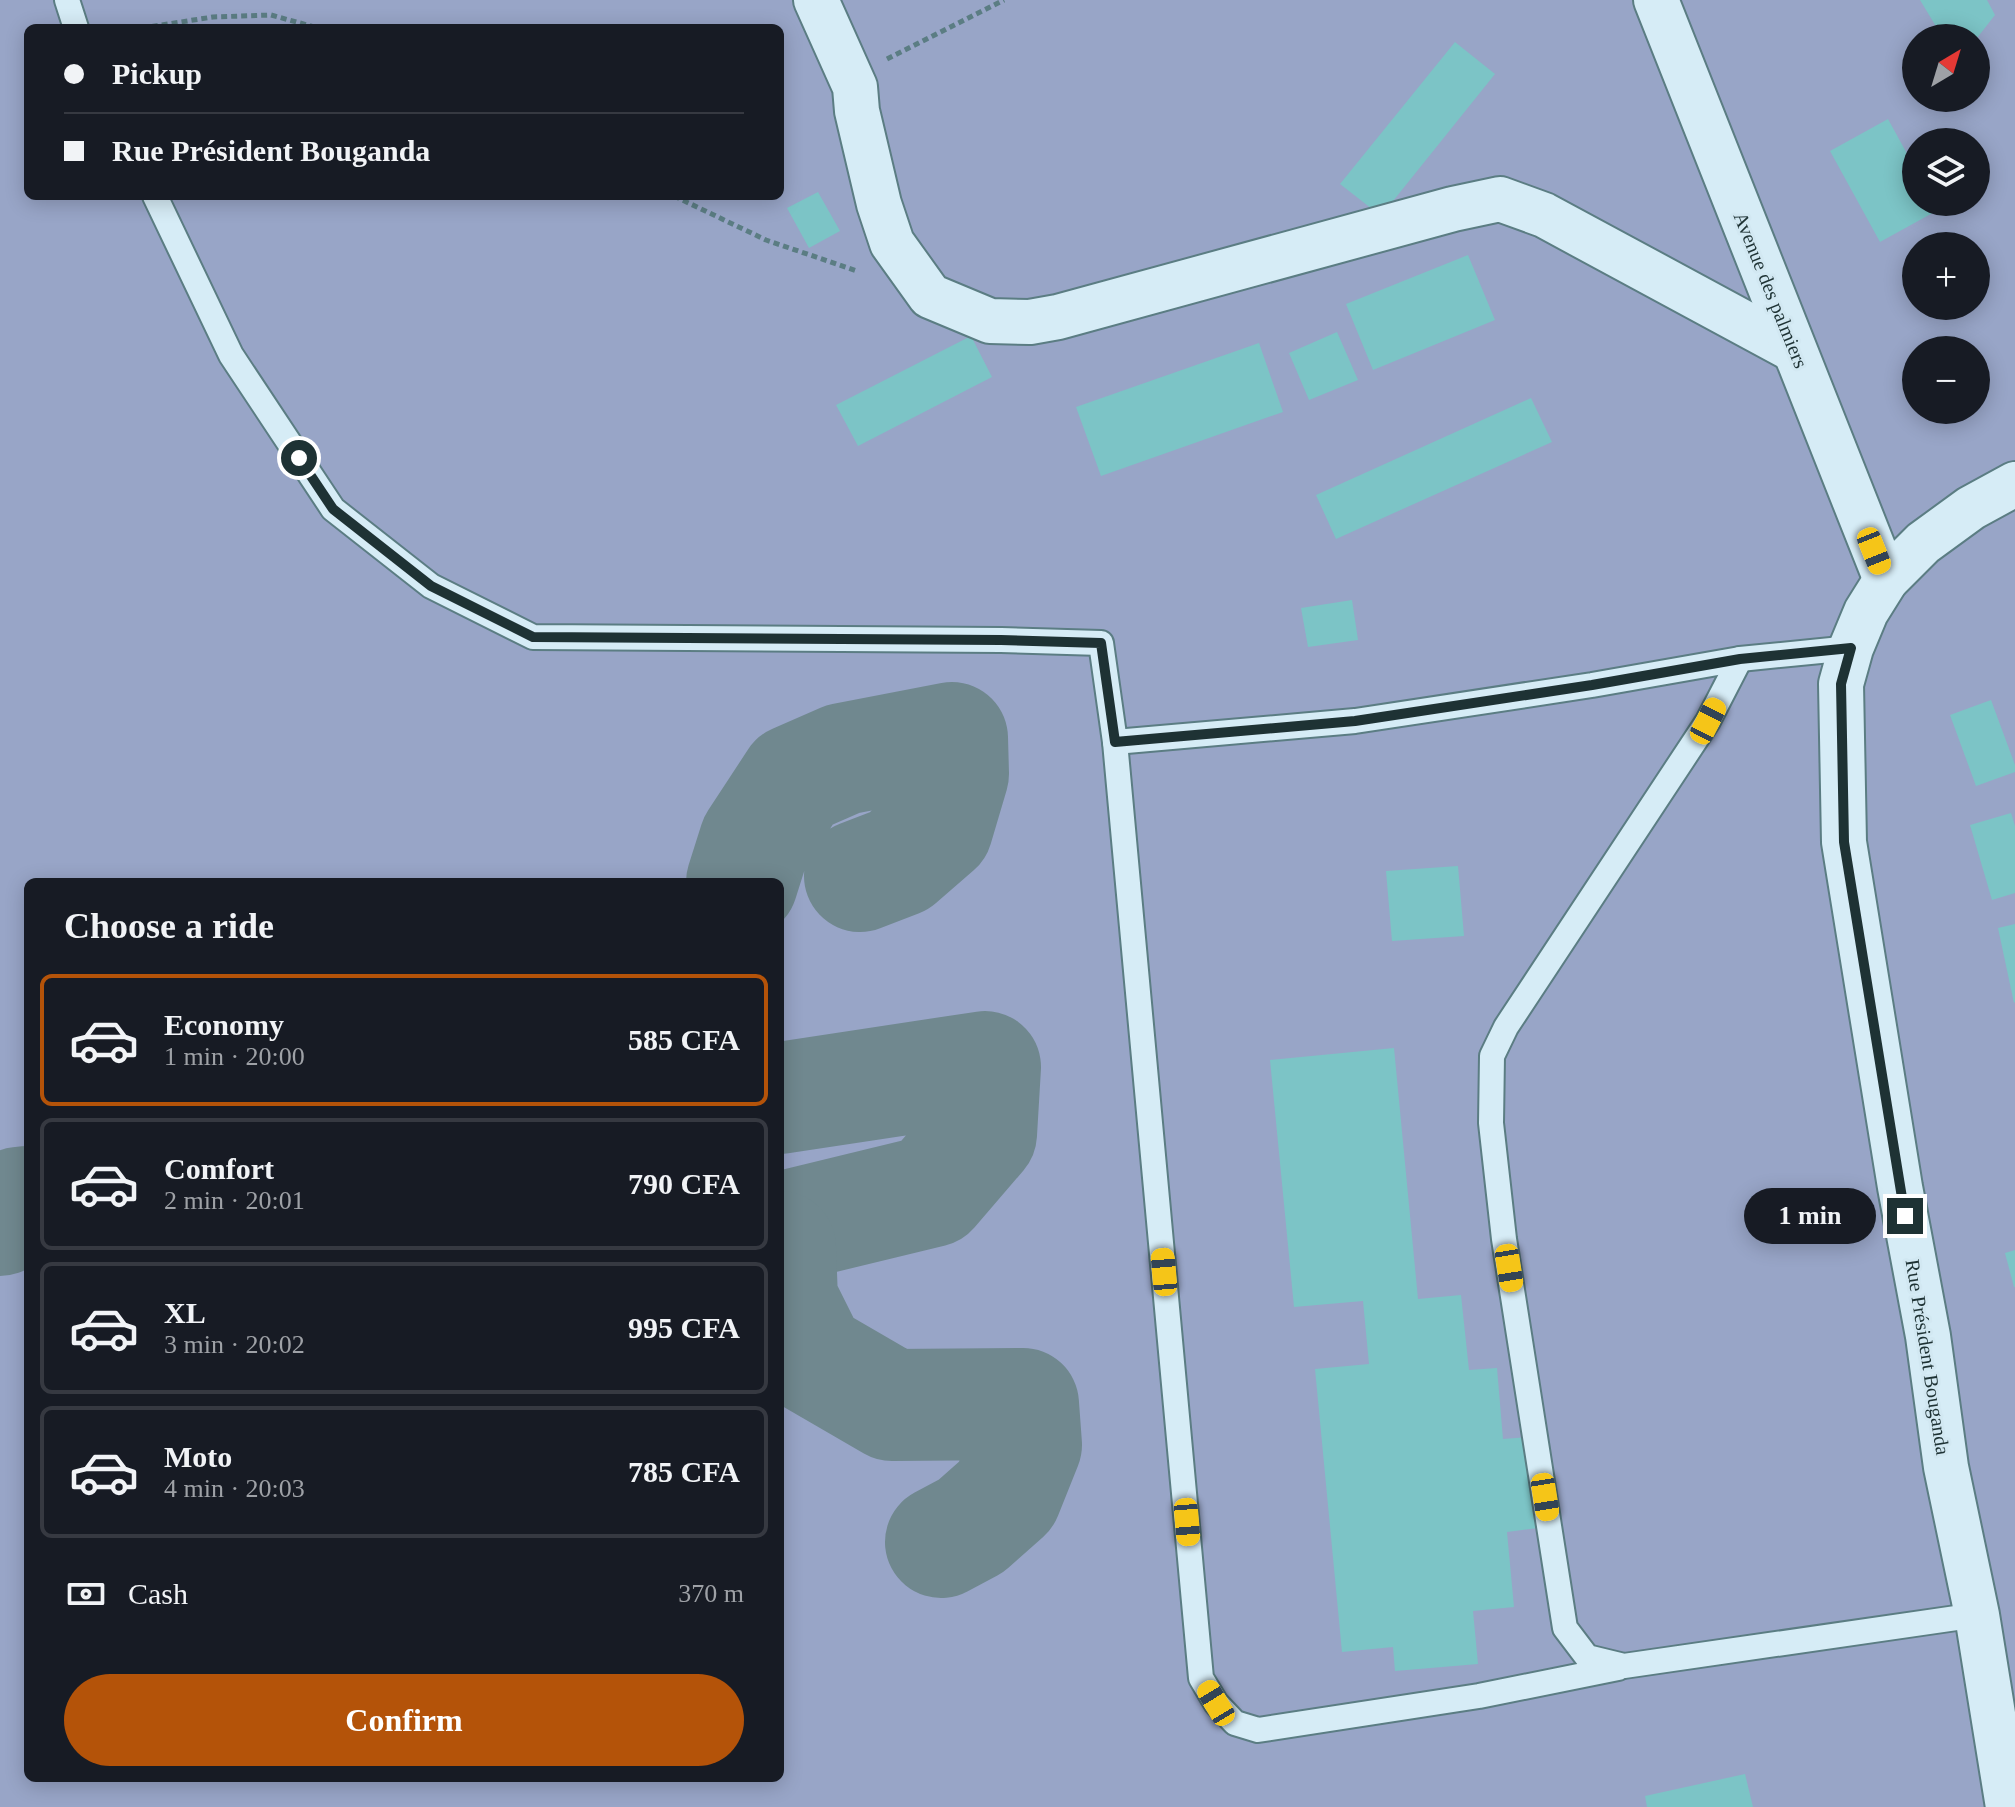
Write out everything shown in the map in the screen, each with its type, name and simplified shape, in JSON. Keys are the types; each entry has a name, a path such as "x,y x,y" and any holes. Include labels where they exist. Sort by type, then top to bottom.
{"street":[{"path":"816,0 855,87 857,111 879,204 892,243 930,296 990,321 1030,322 1058,317 1453,209 1500,199 1544,215 1794,350"},
{"name":"Avenue des palmiers","path":"1656,0 1886,580"},
{"name":"Rue Président Bouganda","path":"2008,1807 1977,1615 1946,1467 1928,1336 1900,1187 1844,842 1841,684 1866,612 1886,580 1935,534 1971,508 2015,484"}],"lane":[{"path":"67,0 75,24"},
{"path":"157,200 231,355 333,509 431,586 533,637 1101,643 1115,742 1201,1678 1216,1703 1235,1723 1258,1730 1479,1696 1624,1666 1977,1615"},
{"path":"1115,742 1355,721 1740,659 1851,648"},
{"path":"1624,1666 1587,1657 1565,1628 1504,1239 1491,1123 1492,1056 1506,1027 1708,721 1740,659"}],"path":[{"path":"855,87 868,68 1004,0"},
{"path":"168,24 213,17 271,15 304,24"},
{"path":"682,200 766,240 930,296"}],"shaded area":[{"path":"0,0 2015,0 2015,1807 0,1807"}],"building":[{"path":"1920,0 1987,0 1995,15 1988,24 1935,24"},
{"path":"1455,42 1495,74 1381,216 1340,184"},
{"path":"1888,119 1902,144 1902,216 1927,216 1880,242 1830,151"},
{"path":"818,192 840,231 809,248 787,208"},
{"path":"1468,255 1495,320 1373,370 1346,304"},
{"path":"1337,332 1358,380 1309,400 1289,353"},
{"path":"971,336 992,377 858,446 836,405"},
{"path":"1259,343 1283,412 1101,476 1076,407"},
{"path":"1531,398 1552,442 1336,539 1316,495"},
{"path":"1352,600 1358,640 1308,647 1301,608"},
{"path":"1991,700 2015,772 1976,786 1950,715"},
{"path":"2011,813 2015,826 2015,893 1992,900 1970,825"},
{"path":"1458,866 1464,936 1392,941 1386,871"},
{"path":"2015,924 2015,1002 2014,1003 1998,928"},
{"path":"1394,1048 1418,1299 1461,1295 1469,1370 1497,1368 1503,1439 1529,1437 1538,1528 1507,1532 1514,1607 1473,1611 1478,1664 1395,1671 1393,1647 1342,1652 1315,1369 1369,1364 1363,1301 1294,1307 1270,1060"},
{"path":"2015,1250 2015,1287 2014,1287 2005,1253"},
{"path":"1745,1774 1753,1807 1647,1807 1645,1796"}],"taxiway":[{"path":"743,878 755,841 795,780 843,759 952,738 953,774 937,828 899,861 860,876"},
{"path":"784,1097 985,1067 981,1134 932,1191 784,1227"},
{"path":"0,1220 19,1203 24,1202"},
{"path":"784,1304 811,1358 892,1405 1023,1404 1026,1445 1006,1495 971,1526 941,1542"}],"route":[{"path":"299,458 333,509 431,586 533,637 1101,643 1115,742 1355,721 1740,659 1851,648 1841,684 1844,842 1905,1216"}]}
